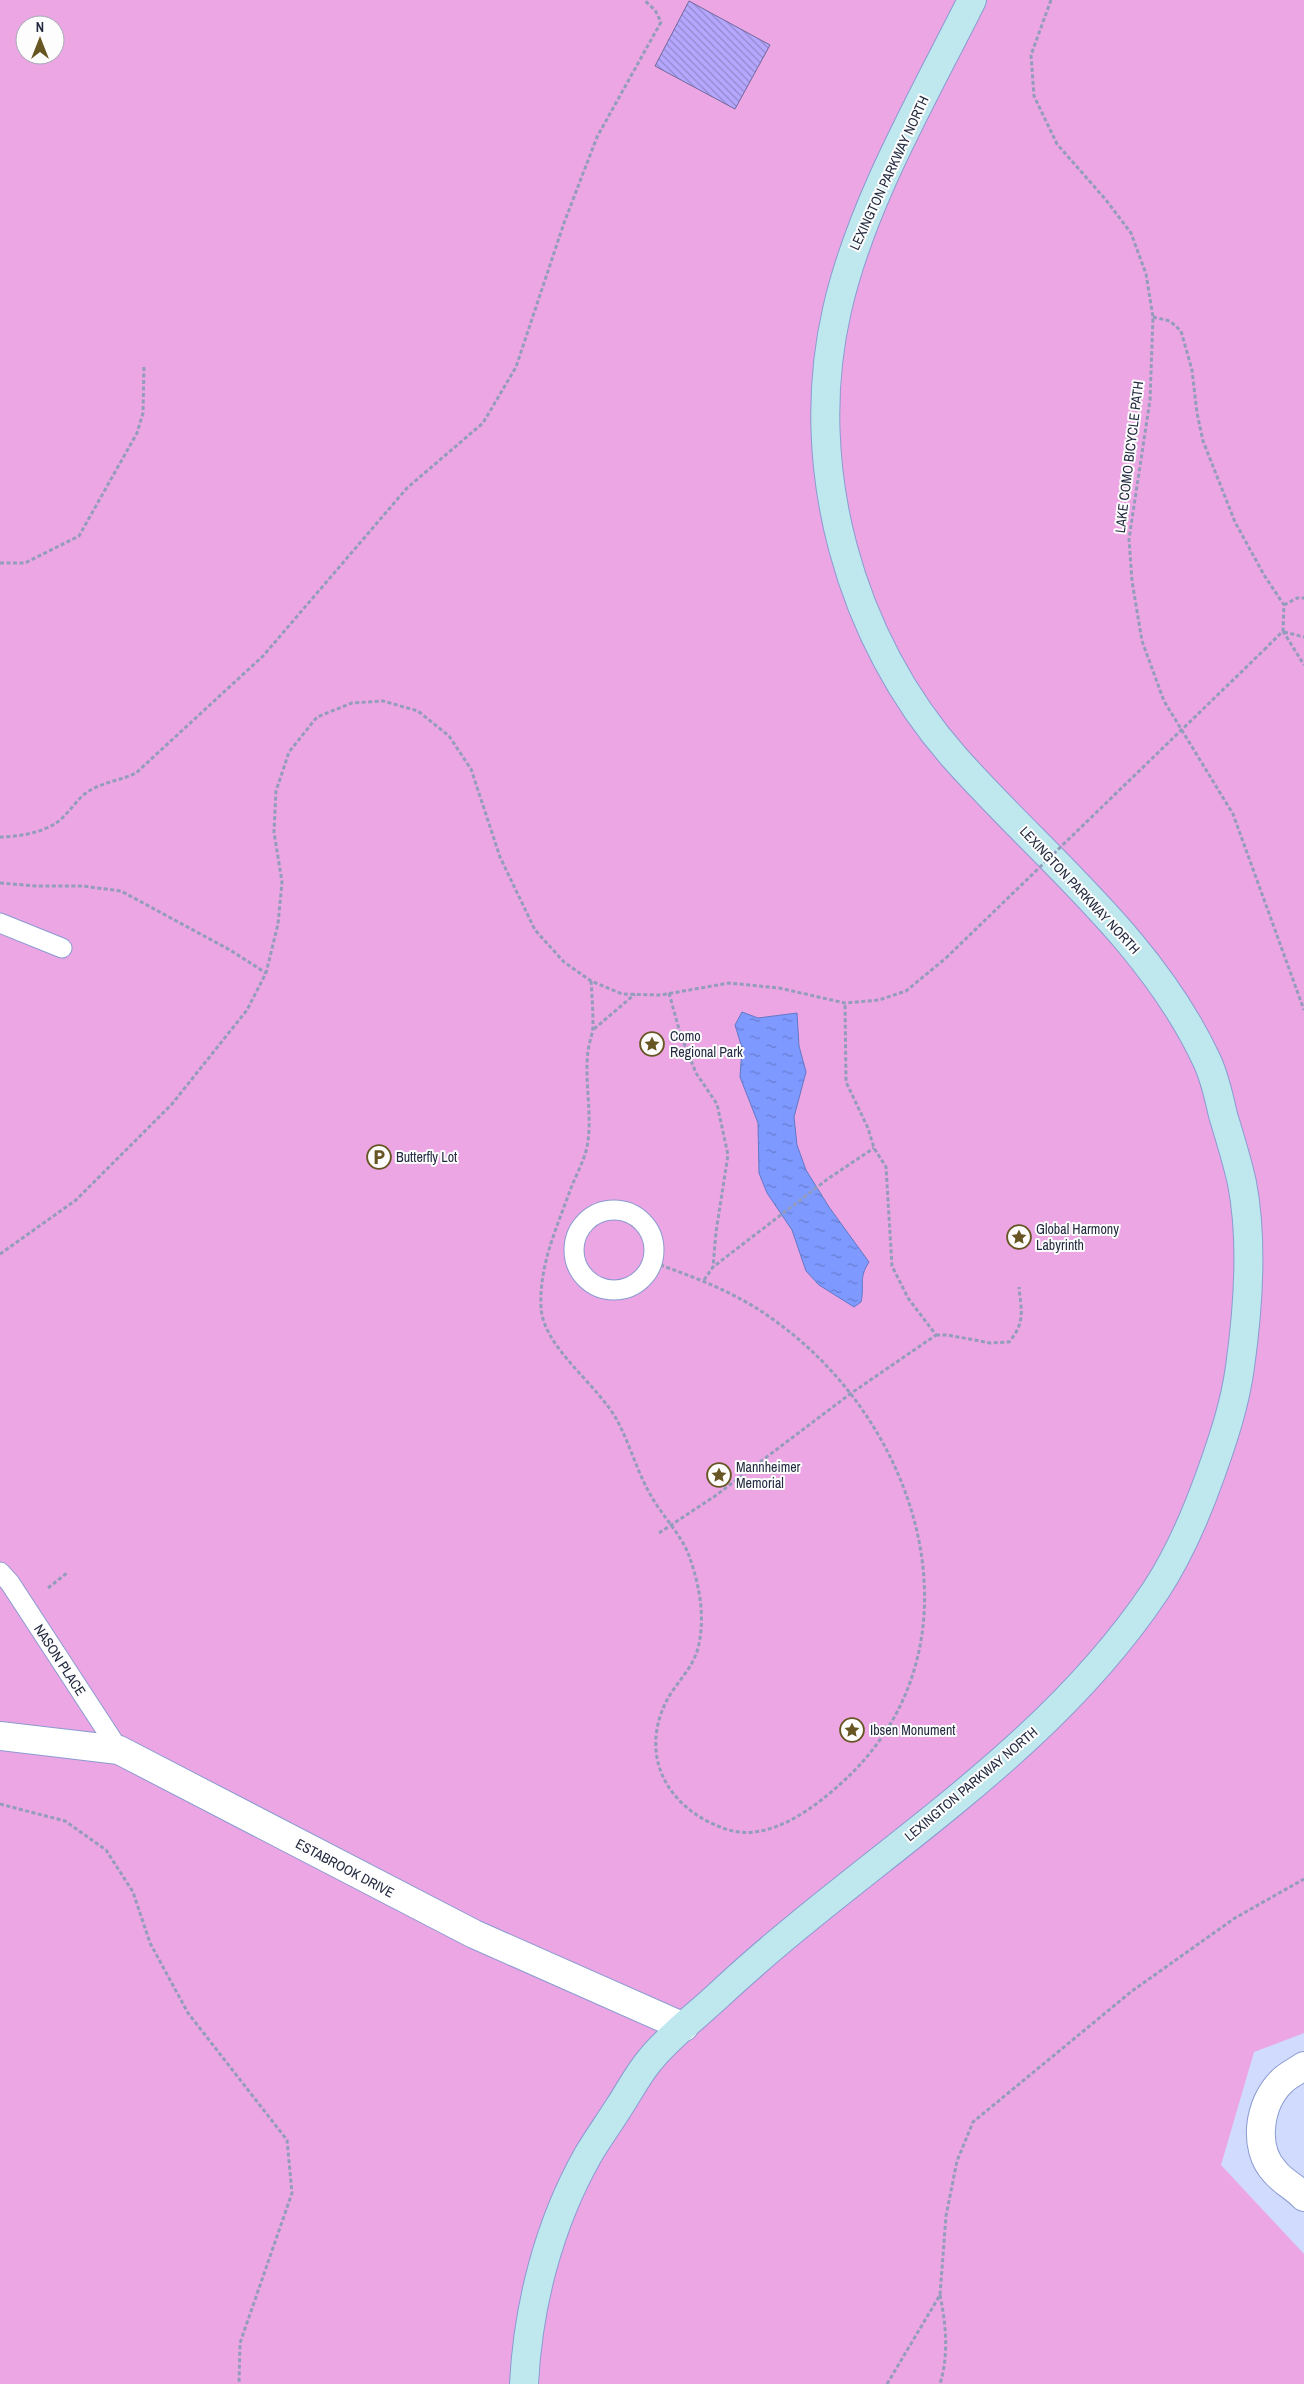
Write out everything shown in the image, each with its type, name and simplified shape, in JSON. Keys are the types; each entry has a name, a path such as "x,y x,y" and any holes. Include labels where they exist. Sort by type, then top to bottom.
{"main road":[{"name":"LEXINGTON PARKWAY NORTH","path":"524,2384 525,2362 536,2292 556,2223 586,2158 650,2060 768,1950 1014,1752 1063,1705 1110,1652 1158,1587 1196,1514 1228,1426 1240,1371 1247,1264 1246,1212 1242,1182 1211,1067 1176,1003 1133,945 956,759 912,702 880,648 853,582 834,513 826,451 826,388 835,318 851,257 878,191 972,0"}],"street":[{"name":"ESTABROOK DRIVE","path":"0,1736 119,1750 467,1930 684,2027"},
{"path":"1304,2066 1281,2082 1265,2105 1261,2133 1263,2150 1274,2172 1304,2197"}],"lane":[{"path":"0,922 62,948"},
{"path":"608,1210 628,1212 641,1219 650,1232 655,1252 652,1262 648,1272 637,1284 623,1290 602,1289 589,1282 579,1271 574,1251 579,1229 593,1216 608,1210"},
{"name":"NASON PLACE","path":"0,1572 10,1583 119,1750"}],"path":[{"path":"0,837 33,833 56,823 86,793 98,786 122,780 136,773 263,656 407,488 483,423 516,367 564,223 597,137 661,22 654,10 644,0"},
{"name":"LAKE COMO BICYCLE PATH","path":"1051,0 1031,55 1034,96 1057,144 1106,200 1131,233 1146,274 1153,317 1150,400 1134,494 1129,539 1132,581 1142,641 1164,701 1233,814 1304,1010"},
{"path":"1153,317 1170,321 1182,331 1192,370 1197,413 1203,441 1216,479 1234,522 1264,575 1284,605 1283,631 1304,665"},
{"path":"0,563 24,563 79,536 137,433 142,413 144,365"},
{"path":"1284,605 1297,598 1304,598"},
{"path":"1283,631 1304,637"},
{"path":"0,1254 76,1200 172,1104 247,1010 266,973 278,924 282,882 274,832 276,791 289,752 317,717 352,703 383,701 418,711 449,736 471,769 500,857 535,930 564,962 591,981 622,994 669,993 729,983 779,988 845,1003 879,1000 906,992 946,958 1283,631"},
{"path":"0,883 36,886 82,886 121,890 230,950 266,973"},
{"path":"591,981 594,1030 588,1051 589,1125 586,1150 545,1260 541,1308 544,1326 553,1343 578,1370 617,1421 643,1481 686,1550 699,1589 701,1631 697,1654 667,1700 657,1725 657,1757 665,1782 678,1802 708,1824 737,1832 764,1829 796,1819 825,1799 869,1756 900,1707 915,1670 922,1632 926,1578 919,1535 902,1480 881,1440 850,1394 827,1367 779,1323 734,1295 704,1280 652,1262"},
{"path":"669,993 680,1032 696,1073 717,1104 728,1155 716,1232 713,1267"},
{"path":"594,1030 636,994"},
{"path":"845,1003 846,1082 868,1128 874,1148 886,1167 892,1266 908,1298 936,1335"},
{"path":"704,1280 713,1267 829,1178 874,1148"},
{"path":"659,1533 850,1394 936,1335 948,1335 990,1343 1009,1342 1018,1331 1022,1320 1019,1287"},
{"path":"0,1804 65,1820 106,1850 133,1892 150,1943 188,2013 287,2140 292,2193 240,2342 239,2384"},
{"path":"940,2384 946,2349 945,2321 940,2295 946,2216 957,2161 973,2122 1132,1991 1235,1918 1304,1879"},
{"path":"887,2384 940,2295"}],"shaded area":[{"name":"Como Regional Park","path":"0,0 1304,0 1304,2033 1254,2052 1221,2165 1304,2254 1304,2384 0,2384"}],"water":[{"path":"742,1012 758,1018 797,1013 799,1046 806,1072 794,1117 797,1145 806,1170 829,1207 869,1262 863,1277 861,1302 854,1307 819,1285 806,1271 792,1230 767,1193 759,1173 758,1123 740,1077 742,1048 735,1025"}],"building":[{"path":"689,1 770,45 735,109 655,66"}],"place":[{"name":"Como Regional Park","path":"652,1044"},
{"name":"Butterfly Lot","path":"379,1157"},
{"name":"Global Harmony Labyrinth","path":"1019,1237"},
{"name":"Mannheimer Memorial","path":"719,1475"},
{"name":"Ibsen Monument","path":"852,1730"}]}
